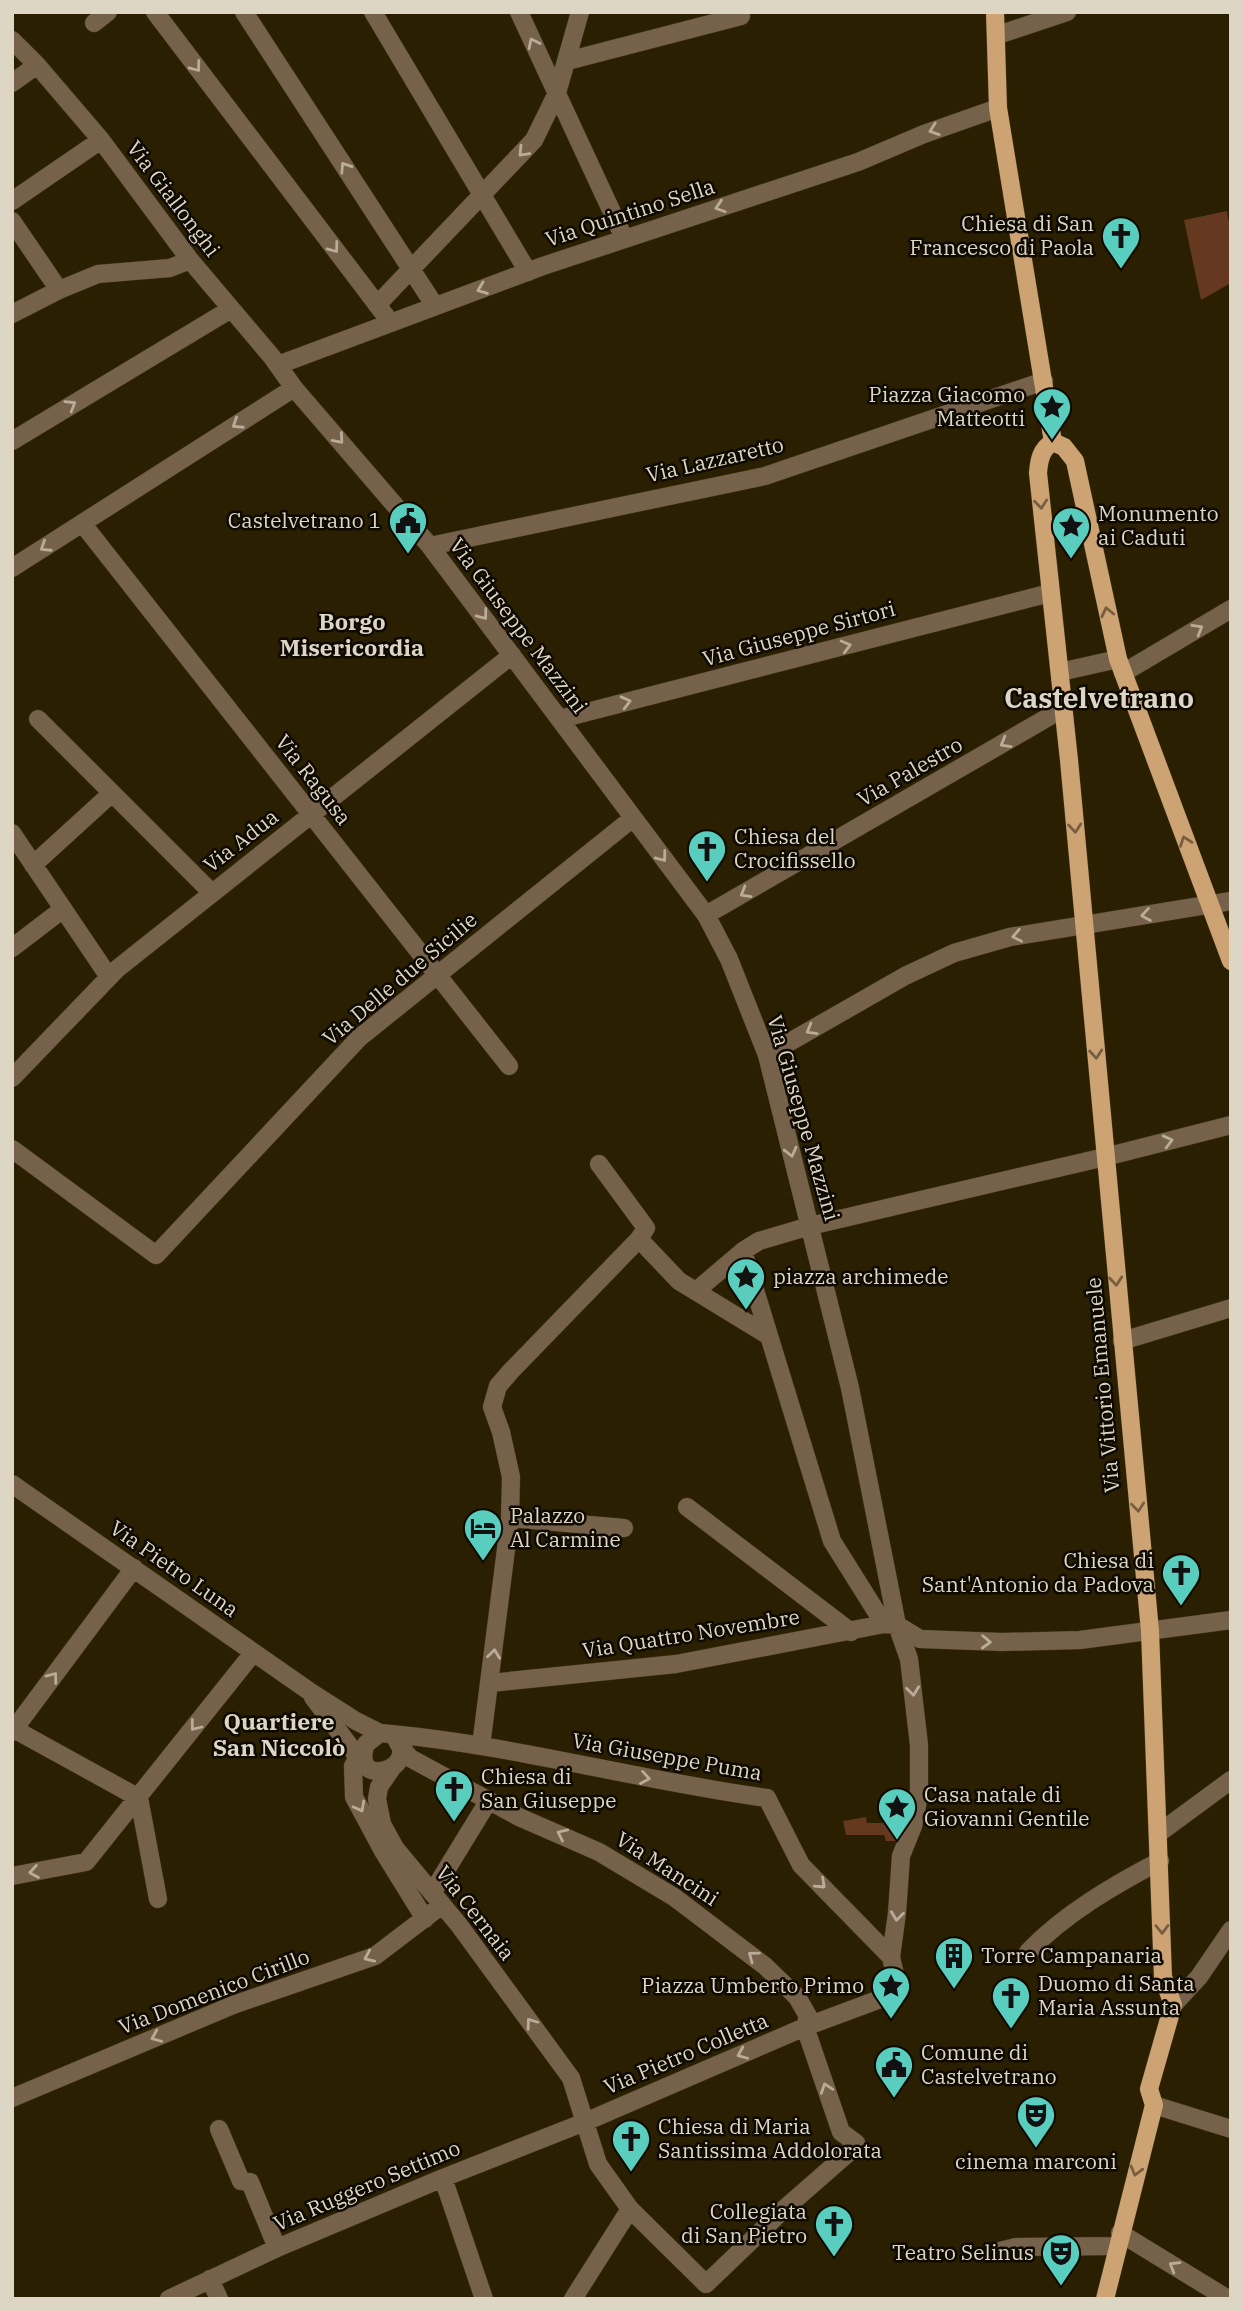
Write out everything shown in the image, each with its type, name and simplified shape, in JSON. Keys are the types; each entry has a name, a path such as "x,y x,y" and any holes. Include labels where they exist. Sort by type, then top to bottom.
{"main road":[{"path":"995,12 998,35 998,108 1054,442"},
{"path":"1054,442 1043,450 1039,461 1050,593 1064,708"},
{"path":"1054,442 1063,447 1075,461 1120,666 1231,961"},
{"name":"Via Vittorio Emanuele","path":"1064,708 1150,1631 1163,1978 1172,2005"},
{"path":"1105,2299 1172,2005"}],"street":[{"path":"155,12 391,323"},
{"path":"244,12 435,306"},
{"path":"373,12 527,272"},
{"path":"519,12 624,238"},
{"path":"377,305 534,140 557,93 580,12"},
{"path":"998,35 1067,12"},
{"path":"567,61 741,16"},
{"name":"Via Giallonghi","path":"12,40 101,140 190,260 294,388"},
{"path":"12,83 37,65"},
{"name":"Via Quintino Sella","path":"278,365 527,272 858,162 924,134 998,108"},
{"path":"12,201 101,140"},
{"path":"12,221 59,290"},
{"path":"12,314 98,274 170,268 190,260"},
{"path":"12,441 231,309"},
{"name":"Via Lazzaretto","path":"430,546 765,476 1044,382"},
{"path":"12,568 294,388"},
{"name":"Via Giuseppe Mazzini","path":"294,388 430,546 706,915 729,959 766,1055 850,1388 891,1625"},
{"name":"Via Ragusa","path":"82,523 509,1066"},
{"name":"Via Giuseppe Sirtori","path":"560,719 1050,593"},
{"path":"1060,672 1120,666 1231,609"},
{"name":"Via Adua","path":"12,1078 109,977 512,655"},
{"name":"Via Palestro","path":"706,915 1064,708"},
{"path":"38,719 212,893"},
{"path":"33,865 112,793"},
{"name":"Via Delle due Sicilie","path":"12,1149 156,1255 359,1038 633,818"},
{"path":"12,833 109,977"},
{"path":"766,1055 905,976 954,953 1010,937 1231,901"},
{"path":"12,948 63,909"},
{"path":"696,1291 743,1251 759,1241 810,1226 1231,1125"},
{"path":"481,1746 510,1518 511,1477 501,1432 492,1407 498,1386 639,1239 646,1228 599,1164"},
{"path":"639,1239 679,1281 769,1336"},
{"path":"743,1251 832,1541 891,1625 909,1659 919,1745 919,1795 913,1826 901,1856 891,1957"},
{"path":"1122,1341 1231,1308"},
{"name":"Via Pietro Luna","path":"12,1484 309,1691 376,1746"},
{"path":"687,1507 851,1632"},
{"path":"510,1518 624,1528"},
{"path":"134,1568 13,1730 139,1798"},
{"path":"891,1625 920,1639 1002,1642 1080,1640 1231,1620"},
{"name":"Via Quattro Novembre","path":"491,1684 676,1664 891,1625"},
{"path":"12,1876 86,1862 253,1653"},
{"name":"Via Pietro Luna","path":"309,1691 376,1746"},
{"path":"376,1746 372,1771 383,1772 447,1740"},
{"name":"Via Giuseppe Puma","path":"376,1746 447,1740 767,1798 802,1866 891,1957"},
{"name":"Via Mancini","path":"376,1746 399,1764 489,1800 599,1852 674,1897 765,1966 797,1997 808,2017 805,2027 841,2132 856,2143 848,2154 783,2210 706,2284"},
{"name":"Via Cernaia","path":"376,1746 352,1776 354,1797 425,1919"},
{"name":"Via Cernaia","path":"399,1764 379,1787 377,1799 382,1824 394,1848 437,1899 571,2078 598,2164 630,2209 706,2284"},
{"path":"1159,1833 1231,1780"},
{"path":"139,1798 158,1899"},
{"name":"Via Domenico Cirillo","path":"12,2098 233,2005 375,1956 425,1919 489,1800"},
{"path":"1028,1952 1063,1920 1160,1861"},
{"path":"1172,2005 1199,1978 1231,1930"},
{"name":"Via Pietro Colletta","path":"585,2122 805,2027 899,1992 891,1957"},
{"path":"1151,2097 1231,2129"},
{"name":"Via Ruggero Settimo","path":"169,2299 276,2248 585,2122"},
{"path":"219,2129 241,2181 250,2182 276,2248"},
{"path":"443,2178 484,2299"},
{"path":"573,2299 630,2209"},
{"path":"1000,2251 1016,2247 1118,2239 1228,2299"},
{"path":"210,2279 219,2299"}],"shaded area":[{"path":"1227,211 1231,235 1231,283 1201,300 1184,220"},
{"path":"866,1817 867,1823 904,1823 901,1841 886,1841 884,1835 846,1835 843,1821"}],"place":[{"name":"Chiesa di San Francesco di Paola","path":"1121,270"},
{"name":"Piazza Giacomo Matteotti","path":"1052,441"},
{"name":"Castelvetrano 1","path":"408,555"},
{"name":"Monumento ai Caduti","path":"1071,560"},
{"name":"Chiesa del Crocifissello","path":"707,883"},
{"name":"piazza archimede","path":"746,1311"},
{"name":"Palazzo Al Carmine","path":"483,1562"},
{"name":"Chiesa di Sant'Antonio da Padova","path":"1181,1607"},
{"name":"Chiesa di San Giuseppe","path":"454,1823"},
{"name":"Casa natale di Giovanni Gentile","path":"897,1841"},
{"name":"Torre Campanaria","path":"954,1990"},
{"name":"Piazza Umberto Primo","path":"891,2020"},
{"name":"Duomo di Santa Maria Assunta","path":"1011,2030"},
{"name":"Comune di Castelvetrano","path":"894,2099"},
{"name":"cinema marconi","path":"1036,2149"},
{"name":"Chiesa di Maria Santissima Addolorata","path":"631,2173"},
{"name":"Collegiata di San Pietro","path":"834,2258"},
{"name":"Teatro Selinus","path":"1061,2287"}],"district":[{"name":"Borgo Misericordia","path":"352,635"},
{"name":"Castelvetrano","path":"1099,698"},
{"name":"Quartiere San Niccolò","path":"279,1735"}]}
